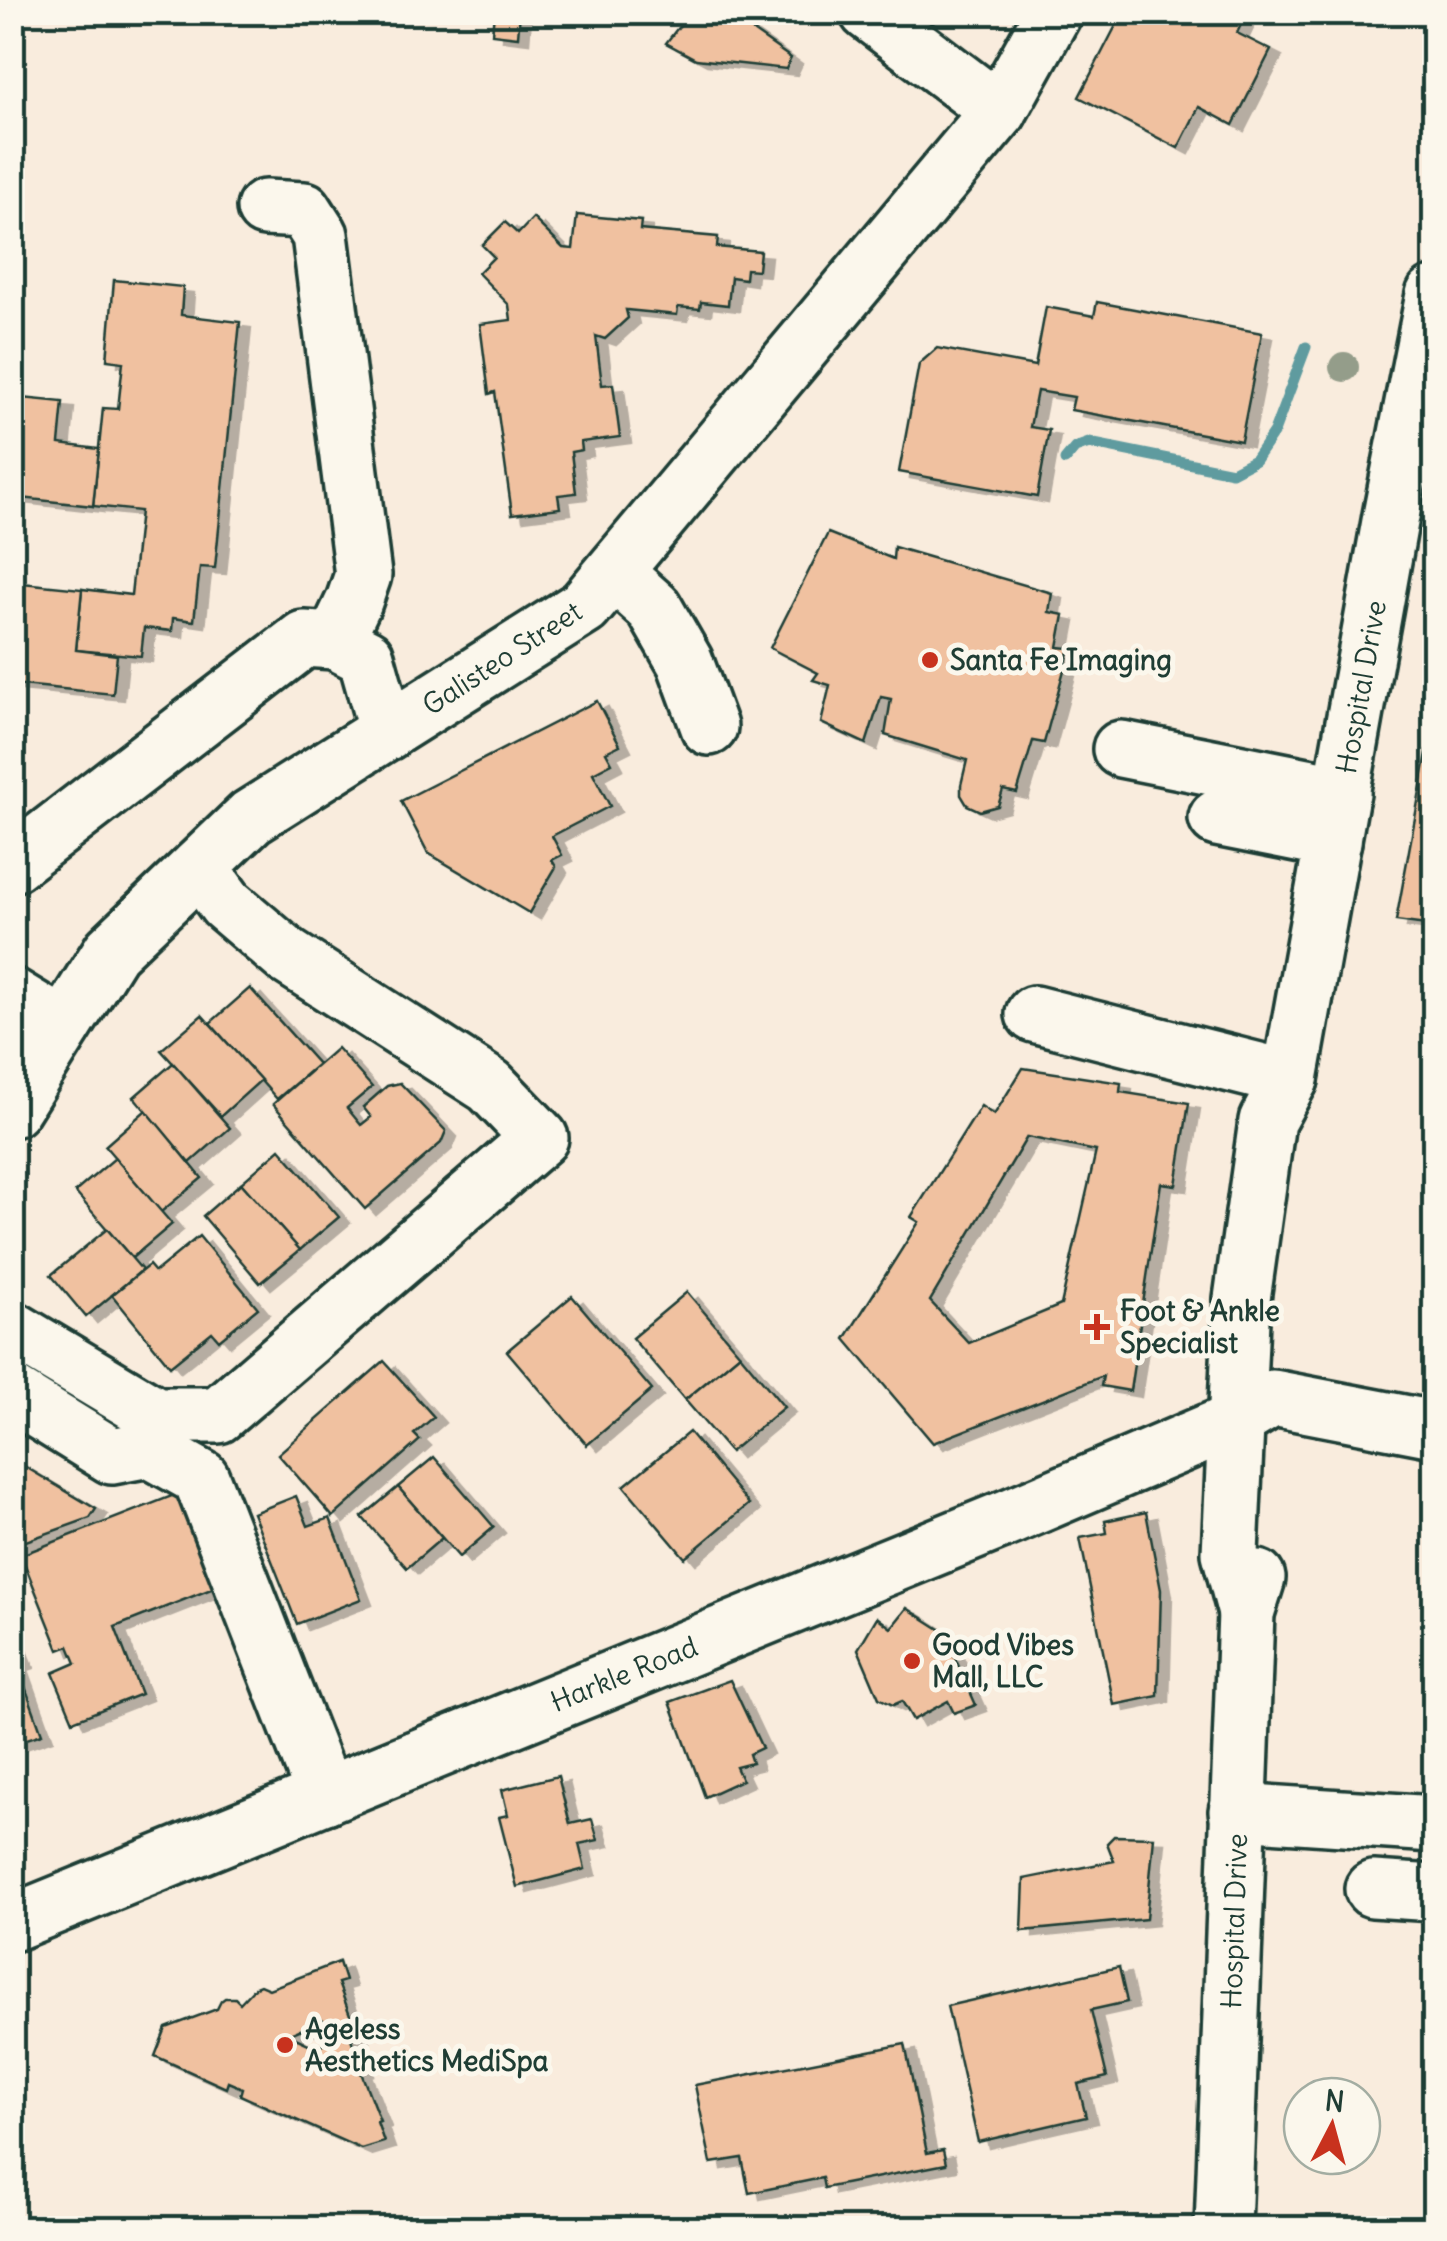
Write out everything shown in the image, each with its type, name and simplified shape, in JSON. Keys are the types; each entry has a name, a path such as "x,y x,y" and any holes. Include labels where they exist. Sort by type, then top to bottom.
{"street":[{"path":"868,12 999,111"},
{"name":"Galisteo Street","path":"12,1109 111,951 251,817 584,607 999,111 1054,12"},
{"path":"265,208 304,210 320,235 362,576 334,640"},
{"name":"Hospital Drive","path":"1223,2228 1246,1613 1230,1553 1259,1418 1242,1300 1267,1121 1290,1079 1390,516 1434,295"},
{"path":"614,572 654,608 686,662 709,727"},
{"path":"12,864 304,638 334,640 366,658 387,732"},
{"path":"1121,749 1222,794 1338,817"},
{"path":"12,1329 156,1415 218,1415 540,1138 490,1086 287,956 226,904 199,867"},
{"path":"12,996 64,1027"},
{"path":"1034,1014 1290,1079"},
{"path":"12,1394 112,1456 149,1449 200,1478 325,1796"},
{"path":"1259,1418 1434,1429"},
{"path":"1259,1418 1434,1462"},
{"name":"Harkle Road","path":"12,1923 1259,1418"},
{"path":"1237,1811 1434,1824"},
{"path":"1373,1889 1434,1893"}],"building":[{"path":"494,12 520,12 518,37 492,34"},
{"path":"690,12 726,12 791,58 786,69 696,59 666,43"},
{"path":"1123,12 1247,12 1237,33 1271,50 1233,125 1199,107 1178,148 1079,97"},
{"path":"577,215 641,221 640,230 718,237 717,247 760,251 758,270 746,269 745,279 731,277 728,305 701,302 700,309 678,307 677,315 626,310 628,318 605,339 596,336 602,385 613,384 620,437 581,442 582,450 571,452 576,493 558,495 560,508 512,514 495,392 489,394 480,324 511,320 509,305 478,273 494,257 482,245 505,222 518,234 533,218 563,248 573,249"},
{"path":"114,280 183,287 181,315 240,322 215,568 200,567 194,621 173,618 172,631 144,628 141,656 76,650 82,589 131,595 140,511 93,506 103,408 118,409 123,362 107,360"},
{"path":"1097,302 1262,333 1241,441 1071,410 1074,397 1037,391 1030,427 1049,430 1037,497 899,472 919,364 937,348 1035,366 1046,307 1094,316"},
{"path":"12,397 63,402 59,444 99,449 93,506 12,497"},
{"name":"Santa Fe Imaging","path":"828,533 893,559 894,547 1052,593 1049,612 1064,615 1058,647 1070,648 1044,743 1033,741 1017,793 1003,790 998,806 980,811 967,805 961,785 967,760 885,735 891,699 881,697 866,744 821,723 830,685 813,680 818,673 770,648"},
{"path":"12,582 82,589 76,650 117,655 113,694 12,684"},
{"path":"597,701 620,745 606,752 612,763 593,773 610,806 552,836 562,855 552,860 556,867 529,913 428,853 401,801"},
{"path":"1434,715 1434,926 1396,921"},
{"path":"250,988 318,1064 277,1099 210,1023"},
{"path":"202,1015 261,1080 221,1116 161,1050"},
{"path":"337,1048 372,1087 347,1108 361,1125 371,1117 363,1107 387,1086 400,1083 446,1131 441,1143 365,1209 273,1104"},
{"path":"173,1063 230,1128 190,1163 134,1097"},
{"path":"1023,1068 1121,1083 1120,1092 1189,1103 1176,1185 1161,1183 1130,1391 1101,1386 1103,1376 933,1443 845,1339 919,1222 911,1217 981,1106 994,1115","holes":["1027,1137 1096,1151 1061,1305 969,1343 930,1301"]},
{"path":"146,1110 202,1178 161,1212 105,1146"},
{"path":"280,1149 339,1217 300,1250 241,1183"},
{"path":"115,1158 172,1224 132,1258 75,1192"},
{"path":"241,1183 300,1250 260,1283 203,1216"},
{"path":"107,1229 142,1270 86,1317 51,1275"},
{"path":"199,1236 258,1308 219,1340 212,1332 170,1366 112,1295 149,1265 155,1272"},
{"path":"687,1292 740,1354 685,1400 632,1338"},
{"path":"572,1296 652,1390 587,1445 507,1351"},
{"path":"740,1354 784,1407 730,1452 685,1400"},
{"path":"384,1361 434,1417 414,1434 420,1440 333,1517 278,1454"},
{"path":"689,1432 749,1504 685,1558 624,1486"},
{"path":"434,1457 494,1527 459,1557 398,1487"},
{"path":"12,1459 96,1509 90,1518 12,1546"},
{"path":"398,1487 442,1538 407,1568 362,1517"},
{"path":"187,1490 224,1584 115,1627 141,1694 73,1721 53,1673 76,1663 69,1646 59,1650 21,1555"},
{"path":"296,1496 308,1526 330,1518 361,1599 297,1624 253,1513"},
{"path":"1146,1512 1161,1590 1158,1696 1114,1705 1080,1538 1107,1533 1105,1521"},
{"path":"907,1608 943,1631 976,1705 954,1713 948,1701 913,1720 902,1701 893,1705 879,1698 858,1649 877,1617 891,1628"},
{"path":"12,1635 23,1662 17,1664 42,1734 12,1744"},
{"path":"730,1680 762,1748 749,1754 752,1763 736,1767 742,1780 705,1797 670,1702"},
{"path":"558,1776 570,1824 592,1819 598,1840 579,1844 585,1869 517,1887 499,1817 508,1815 502,1790"},
{"path":"1114,1836 1154,1837 1146,1919 1022,1931 1024,1879 1114,1861 1107,1843"},
{"path":"339,1962 345,1981 338,1983 358,2036 351,2039 384,2142 361,2149 240,2095 242,2088 228,2082 226,2088 155,2056 166,2028 217,2009 225,1998 235,1998 240,2003 255,1987 269,1989","holes":["323,2020 331,2041 315,2047 290,2034"]},
{"path":"1119,1967 1127,2002 1091,2010 1107,2077 1078,2084 1086,2117 978,2142 947,2006"},
{"path":"905,2044 927,2153 943,2150 946,2164 824,2188 822,2178 749,2193 742,2158 711,2163 695,2085"}],"waterway":[{"path":"1065,460 1075,448 1089,443 1232,472 1255,460 1274,432 1306,347"}],"place":[{"name":"Santa Fe Imaging","path":"930,660"},
{"name":"Foot & Ankle Specialist","path":"1097,1327"},
{"name":"Good Vibes Mall, LLC","path":"912,1661"},
{"name":"Ageless Aesthetics MediSpa","path":"285,2045"}]}
